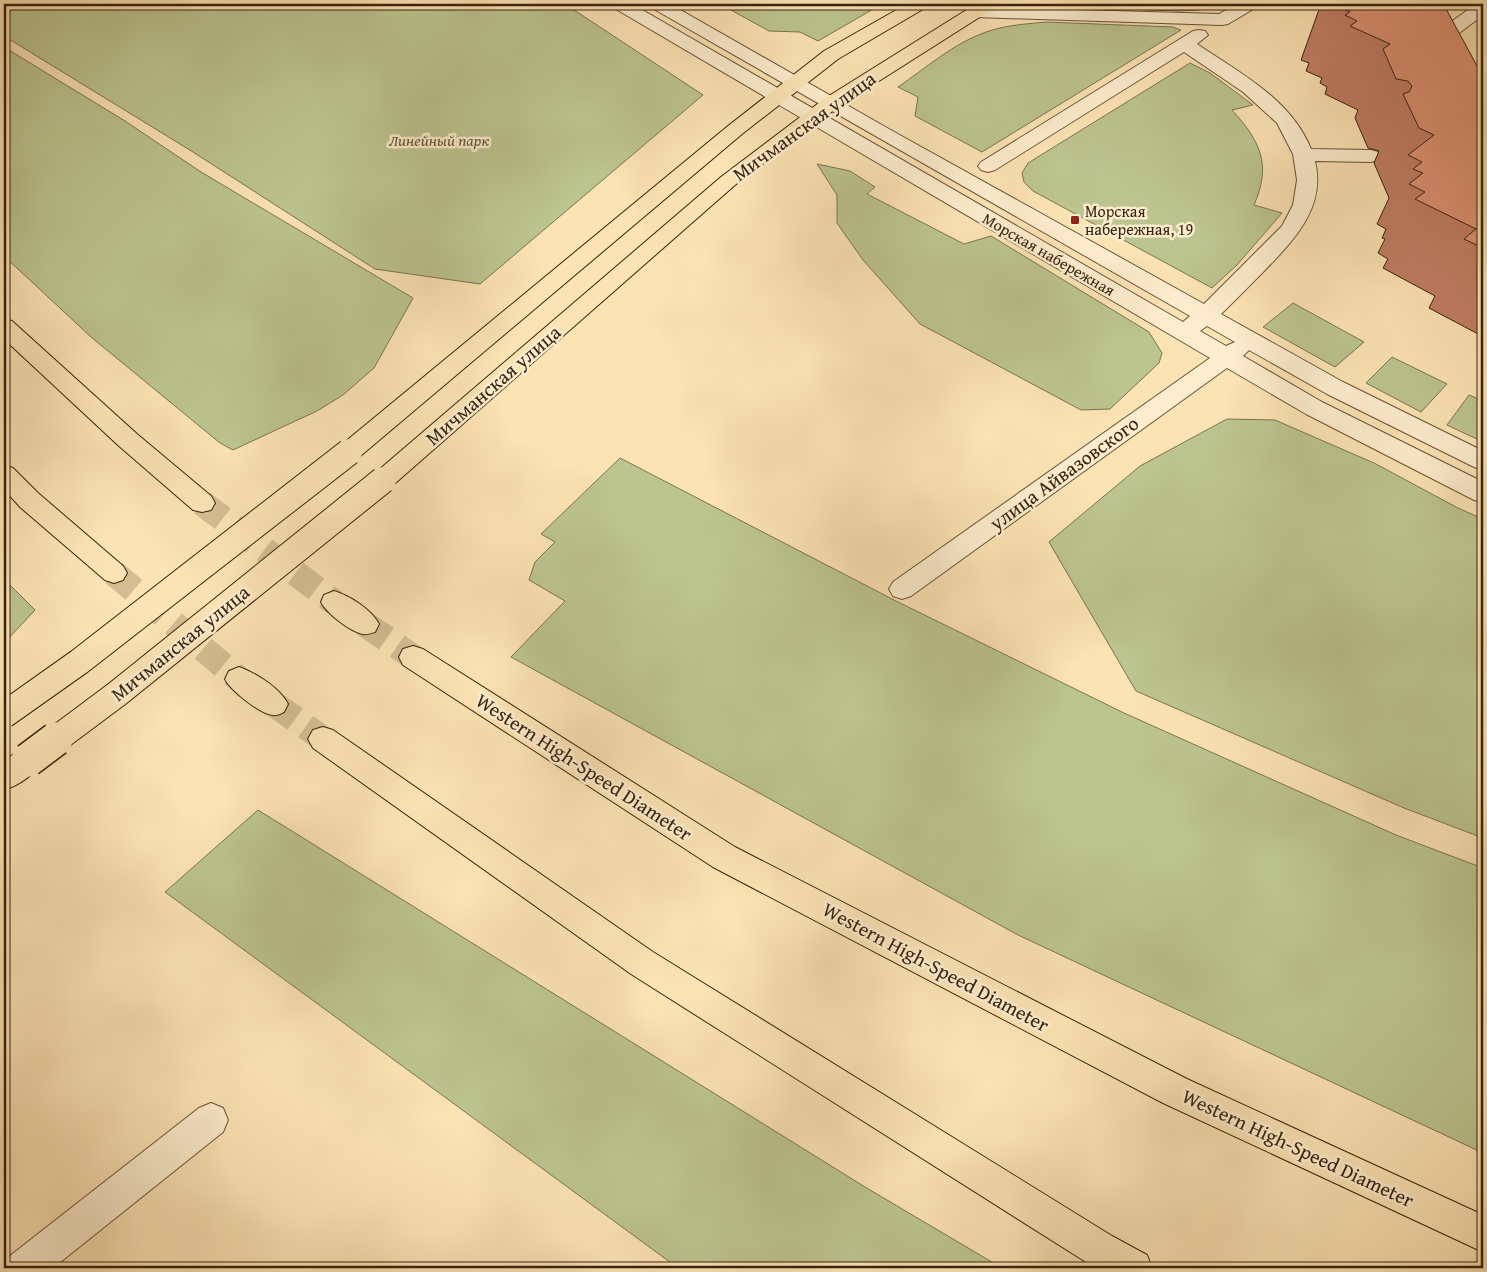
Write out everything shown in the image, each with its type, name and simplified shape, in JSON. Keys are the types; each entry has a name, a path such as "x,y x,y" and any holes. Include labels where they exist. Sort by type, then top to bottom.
{"main road":[{"name":"Мичманская улица","path":"4,714 80,662 348,452 693,164 830,55 919,4"},
{"name":"Мичманская улица","path":"4,776 125,688 383,480 728,181 831,103 981,8"},
{"path":"4,326 128,440 202,503"},
{"path":"4,474 29,500 114,573"},
{"path":"334,602 364,624"},
{"name":"Western High-Speed Diameter","path":"413,657 724,857 1175,1091 1483,1234"},
{"path":"240,679 274,704"},
{"path":"323,740 642,963 1099,1249 1134,1268"}],"street":[{"name":"Морская набережная","path":"620,4 1314,408 1483,493"},
{"name":"Морская набережная","path":"658,4 1335,388 1483,461"},
{"path":"988,166 1249,4"},
{"path":"1408,62 1483,7"},
{"path":"981,8 1222,20"},
{"path":"1184,44 1266,101 1284,119 1297,138 1304,155 1309,179 1306,199 1298,219 1258,264 1206,315 1184,333"},
{"path":"1304,155 1371,156"},
{"name":"улица Айвазовского","path":"902,589 1250,340"},
{"path":"24,1268 210,1120"}],"green space":[{"name":"Линейный парк","path":"4,4 565,4 703,95 480,284 375,269 193,152 4,36"},
{"path":"720,4 882,4 818,41 800,32 769,31"},
{"path":"1032,4 1225,4 1199,10 1179,11"},
{"path":"1046,22 1173,27 1181,30 982,152 915,116 918,97 898,87 940,56 974,37 1001,28"},
{"path":"4,47 125,121 201,172 413,298 374,368 343,395 317,411 233,450 220,443 91,337 4,256"},
{"path":"1190,63 1210,73 1253,105 1232,110 1250,132 1260,154 1262,177 1254,205 1282,213 1237,265 1212,288 1033,191 1024,182 1022,173 1028,163"},
{"path":"817,164 850,171 875,187 867,194 964,244 991,236 1149,332 1162,353 1159,363 1110,409 1081,410 920,324 863,260 837,223 837,195"},
{"path":"1293,303 1364,342 1335,367 1263,327"},
{"path":"1392,357 1447,384 1421,412 1366,383"},
{"path":"1469,395 1483,401 1483,442 1447,425"},
{"path":"1227,419 1275,420 1374,463 1458,508 1483,519 1483,838 1404,808 1136,691 1049,542 1140,466"},
{"path":"620,458 896,601 1124,713 1396,835 1483,868 1483,1153 1018,935 511,657 565,601 529,580 535,562 555,542 541,534"},
{"path":"4,579 35,610 4,643"},
{"path":"258,810 865,1187 1002,1268 678,1268 165,892"}],"building":[{"path":"1332,4 1437,4 1445,7 1483,77 1483,83 1478,90 1483,95 1483,223 1476,229 1415,199 1425,192 1409,184 1423,173 1413,169 1422,162 1408,155 1434,135 1419,128 1403,94 1409,92 1412,86 1408,81 1396,79 1383,49 1390,44 1350,26 1357,21 1345,15 1350,12"},
{"path":"1483,223 1483,248 1464,239"}],"tunnel":[{"path":"202,503 334,602"},
{"path":"114,573 239,679"},
{"path":"365,624 413,657"},
{"path":"274,704 323,739"}],"place":[{"name":"Морская набережная, 19","path":"1075,220"}]}
